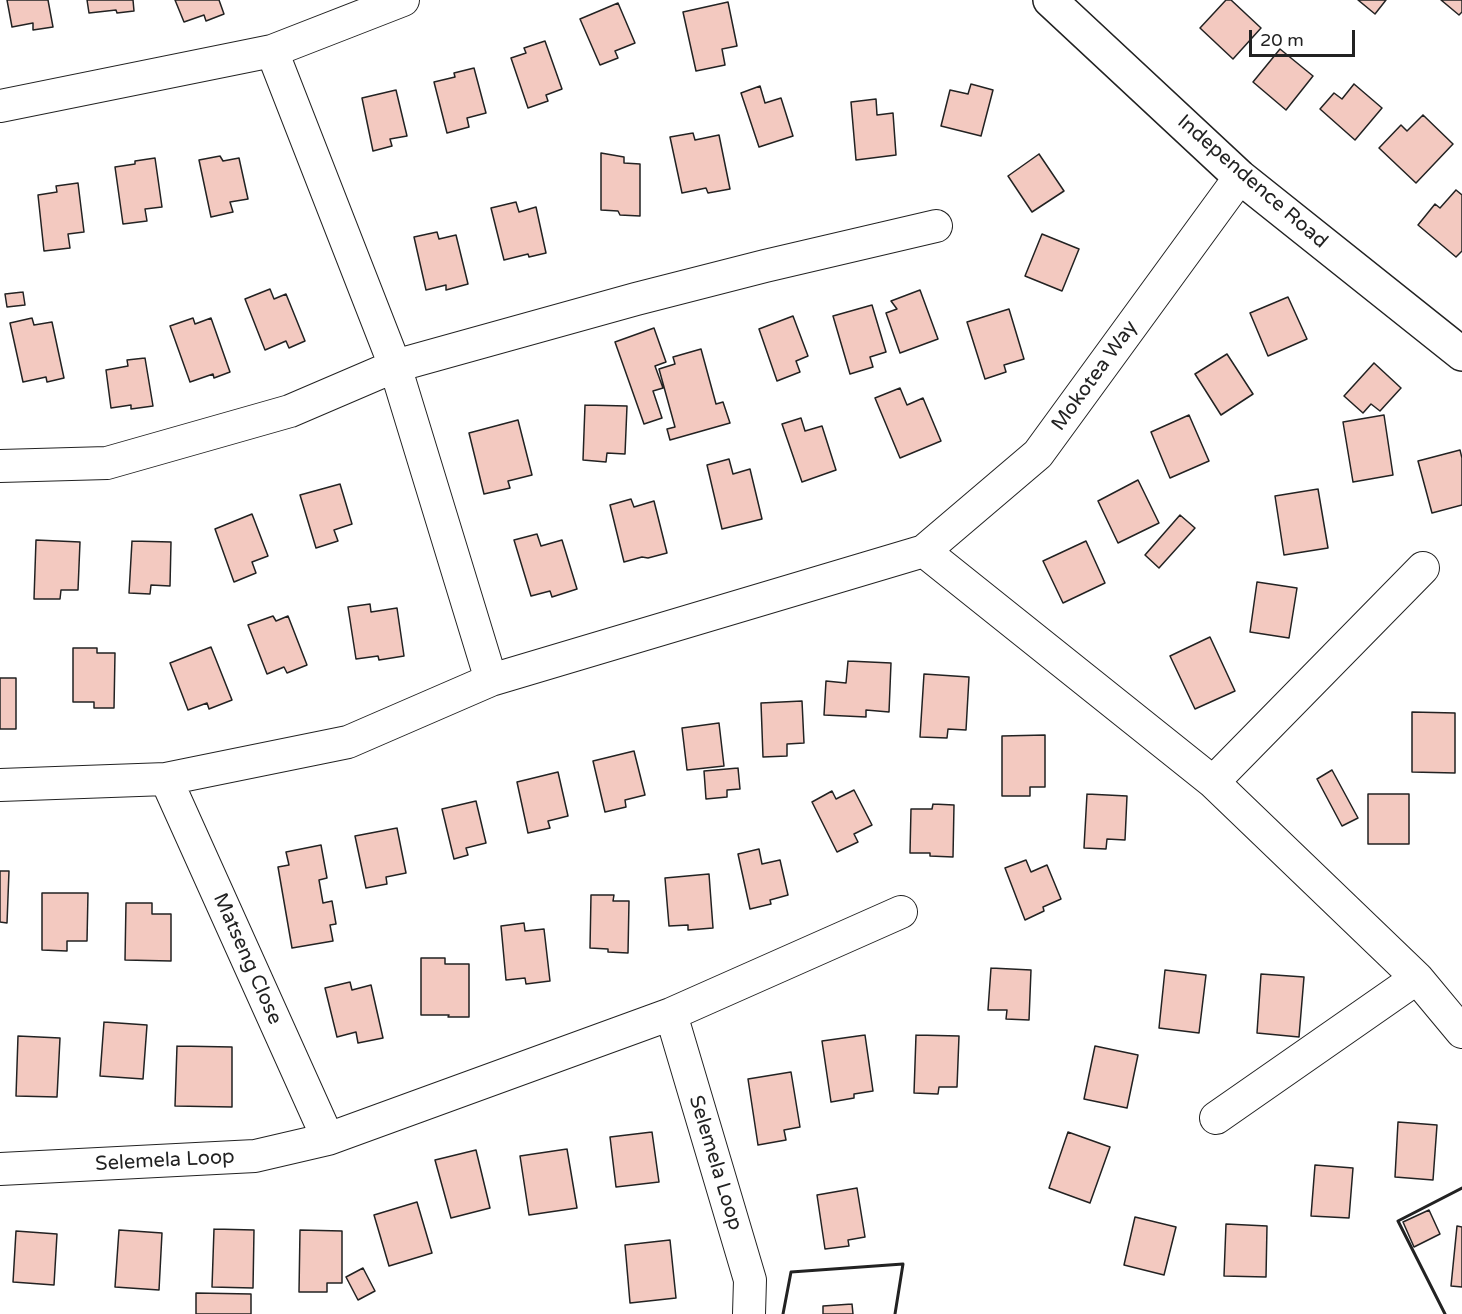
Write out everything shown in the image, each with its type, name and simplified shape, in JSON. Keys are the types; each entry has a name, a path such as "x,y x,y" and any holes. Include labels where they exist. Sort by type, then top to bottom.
{"street":[{"path":"0,106 272,51 403,0"},
{"name":"Independence Road","path":"1050,0 1240,177 1462,354"},
{"path":"272,51 395,366 491,680"},
{"name":"Mokotea Way","path":"924,551 1038,454 1240,177"},
{"path":"0,466 107,463 290,411 395,366 636,299 936,226"},
{"path":"0,785 166,779 348,742 491,680 924,551 1213,782 1417,978 1462,1032"},
{"path":"1213,782 1423,568"},
{"name":"Matseng Close","path":"166,779 328,1139"},
{"name":"Selemela Loop","path":"0,1169 255,1156 328,1139 671,1014 901,912"},
{"path":"1216,1118 1417,978"},
{"name":"Selemela Loop","path":"671,1014 750,1280 748,1314"}],"building":[{"path":"7,0 48,0 53,27 33,30 33,23 12,27"},
{"path":"87,0 133,0 134,11 89,13"},
{"path":"175,0 219,0 224,14 206,21 204,15 184,22"},
{"path":"1226,0 1231,0 1261,28 1233,59 1200,28"},
{"path":"1358,0 1386,0 1375,14"},
{"path":"1441,0 1462,0 1462,12 1459,15"},
{"path":"728,2 737,46 722,49 725,65 696,71 683,12"},
{"path":"618,3 635,43 615,51 618,58 600,65 580,19"},
{"path":"545,41 562,89 546,95 548,101 528,108 511,58 526,53 524,48"},
{"path":"1280,49 1313,76 1286,110 1253,82"},
{"path":"474,68 486,113 467,118 469,127 447,133 434,82 455,77 454,73"},
{"path":"971,84 993,90 981,136 941,126 950,90 968,94"},
{"path":"1354,84 1382,108 1355,140 1320,109 1334,93 1342,99"},
{"path":"760,86 765,103 781,98 793,136 759,147 741,93"},
{"path":"396,90 407,136 390,139 392,146 373,151 362,98"},
{"path":"876,99 877,115 893,113 896,155 856,160 851,102"},
{"path":"1423,115 1453,144 1416,183 1379,148 1401,125 1407,131"},
{"path":"693,133 695,140 719,135 730,189 708,193 706,188 682,193 670,137"},
{"path":"601,153 624,157 624,163 640,164 640,216 620,215 618,211 601,210"},
{"path":"1039,154 1064,191 1032,212 1008,176"},
{"path":"220,156 223,161 239,158 248,199 230,202 233,212 211,217 199,160"},
{"path":"155,158 162,207 145,209 147,221 123,224 115,167"},
{"path":"78,183 84,232 68,234 70,248 44,251 38,195 57,192 56,186"},
{"path":"1456,190 1462,195 1462,251 1456,257 1418,225 1435,204 1440,208"},
{"path":"516,202 519,212 536,207 546,253 529,257 528,254 504,260 491,208"},
{"path":"437,232 439,239 456,235 468,284 446,290 446,285 426,290 414,237"},
{"path":"1042,234 1079,249 1062,291 1025,276"},
{"path":"270,289 274,299 286,294 305,341 289,348 286,341 265,350 245,299"},
{"path":"920,290 938,339 900,353 886,313 897,309 891,301"},
{"path":"23,292 25,305 7,307 5,294"},
{"path":"1288,297 1307,339 1268,356 1250,313"},
{"path":"872,305 886,352 870,357 873,367 850,374 833,316"},
{"path":"1009,309 1024,359 1004,365 1006,372 985,379 967,322"},
{"path":"793,316 808,356 796,361 800,372 777,381 759,329"},
{"path":"32,318 34,325 52,322 64,378 47,382 46,377 23,382 10,323"},
{"path":"193,318 195,324 211,318 230,372 214,378 213,374 190,382 170,326"},
{"path":"654,328 666,362 655,366 663,388 653,391 662,418 644,424 615,342"},
{"path":"701,349 716,404 723,402 730,423 670,440 667,429 675,427 659,369 675,364 673,357"},
{"path":"1227,354 1253,394 1221,415 1195,374"},
{"path":"145,358 153,406 131,409 131,405 111,408 106,370 128,366 127,360"},
{"path":"1374,363 1401,388 1380,411 1371,404 1363,413 1344,396"},
{"path":"900,388 907,405 923,398 941,441 900,458 875,398"},
{"path":"585,405 627,406 625,454 607,453 606,462 583,460"},
{"path":"1189,415 1209,461 1170,478 1151,432"},
{"path":"1384,415 1393,475 1353,482 1343,422"},
{"path":"801,418 805,431 822,426 836,470 802,482 782,424"},
{"path":"518,420 532,475 508,481 510,488 484,494 469,433"},
{"path":"1460,450 1462,505 1432,513 1418,461"},
{"path":"729,459 733,474 750,469 762,519 722,529 707,465"},
{"path":"1138,480 1159,523 1118,543 1098,501"},
{"path":"340,484 352,524 334,530 338,541 316,548 300,495"},
{"path":"1318,489 1328,548 1284,555 1275,496"},
{"path":"631,499 634,507 654,501 667,553 624,562 610,505"},
{"path":"252,514 268,556 252,562 256,573 234,582 215,529"},
{"path":"1180,515 1195,528 1159,568 1145,555"},
{"path":"537,534 541,546 562,540 577,589 552,597 550,591 531,596 514,540"},
{"path":"36,540 80,542 78,590 61,590 60,599 34,599"},
{"path":"132,541 171,542 170,586 151,585 150,594 129,593"},
{"path":"1086,541 1105,583 1063,603 1043,561"},
{"path":"1257,582 1297,588 1289,638 1250,632"},
{"path":"370,604 371,612 397,608 404,656 379,660 378,656 356,659 348,607"},
{"path":"273,616 276,621 288,616 307,665 287,673 284,667 267,674 248,625"},
{"path":"1210,637 1235,691 1195,709 1170,656"},
{"path":"211,647 232,700 209,709 207,703 188,710 170,663"},
{"path":"73,648 97,648 97,653 115,653 114,708 94,708 94,702 73,702"},
{"path":"848,661 891,663 889,712 866,710 866,717 824,715 826,681 846,683"},
{"path":"924,674 969,677 966,730 948,729 947,738 920,737"},
{"path":"0,678 16,678 16,729 0,729"},
{"path":"802,701 804,743 787,744 787,756 763,757 761,703"},
{"path":"1412,712 1455,713 1455,773 1412,772"},
{"path":"719,723 724,766 687,770 682,728"},
{"path":"1045,735 1045,787 1030,787 1030,796 1002,796 1002,736"},
{"path":"634,751 645,795 625,800 626,807 605,812 593,761"},
{"path":"738,768 740,789 727,790 727,797 706,799 704,771"},
{"path":"1332,770 1358,818 1342,826 1317,779"},
{"path":"558,772 568,816 548,821 550,828 528,833 517,782"},
{"path":"854,790 872,825 854,834 858,842 837,852 812,802 832,791 836,799"},
{"path":"1087,794 1127,796 1125,840 1107,839 1106,849 1084,848"},
{"path":"1368,794 1409,794 1409,844 1368,844"},
{"path":"476,801 486,843 466,848 468,855 454,859 442,809"},
{"path":"933,804 954,805 953,857 930,856 930,853 910,853 911,809 932,809"},
{"path":"397,828 406,873 386,877 387,884 366,888 355,836"},
{"path":"321,845 327,878 319,880 323,903 332,901 336,924 330,925 333,941 292,948 278,867 289,865 286,852"},
{"path":"759,849 762,864 780,860 788,895 770,900 771,904 750,909 738,854"},
{"path":"1026,860 1031,872 1047,865 1061,899 1043,907 1044,911 1025,920 1005,868"},
{"path":"0,871 9,871 7,923 0,922"},
{"path":"709,874 713,928 688,930 688,925 669,926 665,878"},
{"path":"42,893 88,893 87,941 67,941 67,951 42,950"},
{"path":"591,895 614,895 613,901 629,901 628,953 590,948"},
{"path":"126,903 152,903 152,914 171,914 171,961 125,960"},
{"path":"524,923 525,931 544,929 550,981 526,984 525,978 506,980 501,926"},
{"path":"421,958 445,958 445,964 469,964 469,1017 421,1015"},
{"path":"991,968 1031,970 1029,1020 1006,1019 1007,1010 988,1010"},
{"path":"1165,970 1206,975 1199,1033 1159,1028"},
{"path":"1261,974 1304,977 1299,1037 1257,1033"},
{"path":"350,982 352,990 371,985 383,1038 358,1043 356,1032 337,1037 325,988"},
{"path":"104,1022 147,1025 143,1079 100,1076"},
{"path":"865,1035 873,1091 854,1094 854,1098 831,1102 822,1041"},
{"path":"916,1035 959,1036 957,1087 939,1087 938,1094 914,1093"},
{"path":"18,1036 60,1038 57,1097 16,1096"},
{"path":"177,1046 232,1047 232,1107 175,1106"},
{"path":"1095,1046 1138,1055 1127,1108 1084,1099"},
{"path":"791,1072 800,1127 784,1130 786,1140 758,1145 748,1079"},
{"path":"1398,1122 1437,1125 1433,1180 1395,1177"},
{"path":"652,1132 659,1182 616,1187 610,1137"},
{"path":"1068,1132 1110,1147 1090,1203 1049,1188"},
{"path":"567,1149 577,1208 529,1215 520,1156"},
{"path":"476,1150 490,1208 451,1218 435,1160"},
{"path":"1315,1165 1353,1168 1349,1218 1311,1216"},
{"path":"857,1188 865,1237 848,1240 849,1246 825,1249 817,1195"},
{"path":"417,1202 432,1253 389,1266 374,1215"},
{"path":"1429,1210 1440,1234 1414,1247 1403,1222"},
{"path":"1135,1217 1176,1227 1164,1275 1124,1265"},
{"path":"1226,1224 1267,1226 1266,1277 1224,1276"},
{"path":"1457,1226 1462,1227 1462,1287 1451,1286"},
{"path":"214,1229 254,1230 253,1288 212,1287"},
{"path":"119,1230 162,1233 159,1290 115,1287"},
{"path":"300,1230 342,1231 342,1283 327,1283 327,1292 299,1292"},
{"path":"16,1231 57,1234 54,1285 13,1282"},
{"path":"670,1240 676,1298 630,1303 625,1245"},
{"path":"363,1268 375,1291 358,1300 346,1277"},
{"path":"196,1293 251,1294 251,1314 196,1314"},
{"path":"852,1304 853,1314 823,1314 823,1306"}],"wall":[{"path":"1445,1314 1398,1221 1462,1188"},
{"path":"783,1314 791,1272 903,1264 895,1314"}]}
